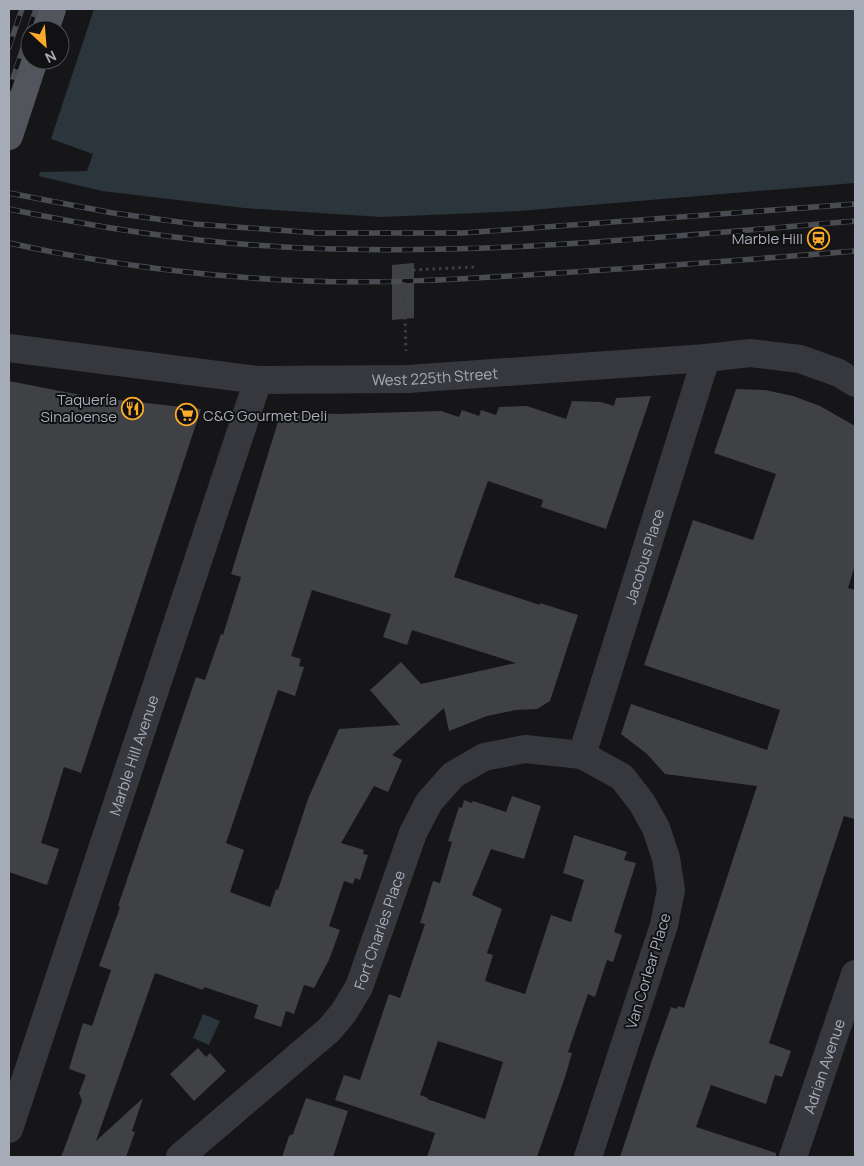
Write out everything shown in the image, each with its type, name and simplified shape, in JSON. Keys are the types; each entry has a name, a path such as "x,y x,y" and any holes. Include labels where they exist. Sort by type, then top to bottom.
{"main road":[{"path":"9,136 31,70"}],"street":[{"name":"West 225th Street","path":"9,348 258,380 408,379 706,358 750,353 800,359 839,373 855,383"},
{"name":"Jacobus Place","path":"582,755 706,358"},
{"name":"Marble Hill Avenue","path":"9,1130 258,380"},
{"name":"Fort Charles Place","path":"180,1157 329,1030 344,1012 359,987 413,834 429,802 453,775 484,757 525,749 582,755"},
{"name":"Van Corlear Place","path":"582,755 622,777 642,803 656,828 666,858 670,890 664,925 588,1157"},
{"name":"Adrian Avenue","path":"793,1157 855,974"}],"path":[{"path":"406,351 403,270 474,267"}],"shaded area":[{"path":"9,9 855,9 855,183 519,211 382,217 244,208 102,191 9,169"},
{"path":"203,1014 220,1021 209,1045 193,1038"}],"pier":[{"path":"9,9 94,9 51,139 93,154 87,171 40,172 38,179 9,172"}],"building":[{"path":"414,263 414,318 392,320 392,265"},
{"path":"9,381 91,397 201,409 81,773 64,767 41,843 59,849 47,885 9,872"},
{"path":"736,389 765,390 793,396 820,406 855,426 855,565 848,588 855,590 855,819 844,816 769,1043 791,1051 782,1077 775,1075 766,1104 711,1085 696,1127 776,1153 776,1157 620,1157 671,1007 677,1009 678,1006 684,1008 757,786 665,774 647,754 621,734 631,704 767,750 780,710 644,665 693,520 753,540 776,474 714,453"},
{"path":"651,396 606,529 541,507 543,500 488,481 454,577 540,605 540,603 578,615 550,701 537,709 516,710 487,716 449,731 444,708 392,755 402,760 388,792 374,786 341,843 364,850 363,854 368,855 360,880 355,878 353,884 344,881 329,926 340,930 329,960 314,988 304,985 294,1014 286,1011 281,1027 254,1018 258,1005 204,987 203,990 155,973 96,1141 143,1098 132,1131 135,1132 126,1157 61,1157 82,1101 79,1093 86,1075 69,1069 83,1023 92,1026 111,970 99,966 196,677 205,680 221,634 223,635 241,577 231,574 281,412 338,414 441,411 459,417 462,410 479,416 481,410 496,415 499,407 527,406 566,419 572,401 601,402 614,406 616,398","holes":["312,590 391,614 383,637 407,645 412,630 516,663 421,684 401,662 370,690 400,725 339,729 308,799 278,890 276,889 270,907 230,892 244,850 226,843 278,690 295,696 304,667 299,666 301,659 291,656"]},
{"path":"512,796 541,806 524,859 491,849 472,895 502,909 487,953 493,955 485,981 525,994 551,915 571,922 584,880 563,873 574,835 627,852 624,860 636,863 614,932 622,935 613,962 607,960 595,997 588,994 568,1052 572,1053 565,1077 537,1157 427,1157 435,1133 335,1100 344,1075 360,1080 389,994 400,998 425,924 420,923 433,881 440,883 452,842 448,841 459,807 462,808 464,800 472,803 473,801 506,812","holes":["438,1041 503,1062 485,1119 420,1095"]},
{"path":"198,1048 206,1057 210,1053 226,1071 194,1101 170,1074"},
{"path":"306,1098 348,1111 333,1157 282,1157 289,1136 293,1134"}],"railway":[{"path":"9,47 22,9"},
{"path":"9,90 36,9"},
{"path":"9,193 113,213 194,224 318,233 463,233 855,204"},
{"path":"9,209 111,228 214,242 284,247 356,249 427,249 570,244 855,221"},
{"path":"9,243 77,257 215,275 352,282 421,281 669,266 855,251"}],"place":[{"name":"Marble Hill","path":"819,238"},
{"name":"Taquería Sinaloense","path":"133,408"},
{"name":"C&G Gourmet Deli","path":"187,415"}]}
